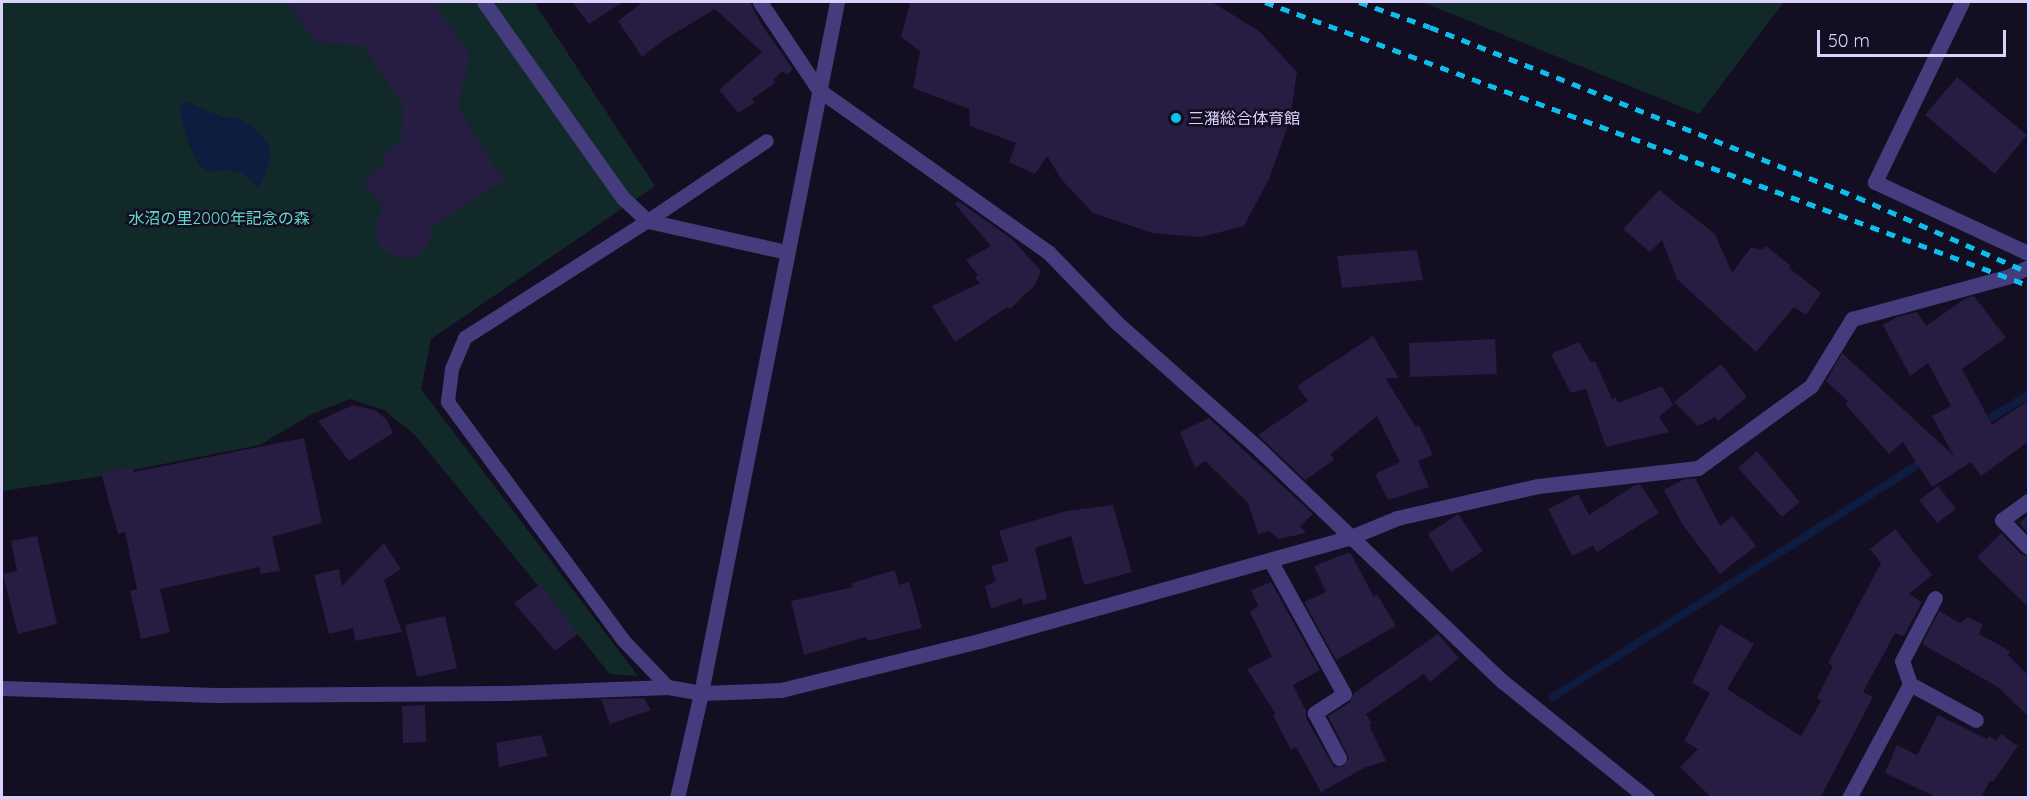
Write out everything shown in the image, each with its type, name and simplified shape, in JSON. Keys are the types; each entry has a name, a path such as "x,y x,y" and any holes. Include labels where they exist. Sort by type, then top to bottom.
{"street":[{"path":"484,2 623,198 648,221 787,252"},
{"path":"760,2 819,90 1049,253 1116,322 1260,450 1502,681 1647,798"},
{"path":"677,798 701,693 837,2"},
{"path":"1962,2 1875,182 2028,253"},
{"path":"2,688 215,695 506,693 668,687 701,693 781,690 979,641 1270,560 1351,537 1397,518 1538,486 1698,468 1811,386 1852,319 2007,277 2028,267"},
{"path":"2028,501 2002,520 2028,547"},
{"path":"1270,560 1344,694 1315,713 1339,758"},
{"path":"1935,598 1902,661 1910,684 1976,720"},
{"path":"1849,798 1910,684"}],"lane":[{"path":"668,687 624,641 448,402 452,369 465,338 648,221 767,141"}],"green space":[{"name":"水沼の里2000年記念の森","path":"2,2 534,2 655,186 431,339 421,389 638,676 610,674 415,435 384,410 350,399 310,415 260,445 97,477 2,491"},
{"path":"1422,2 1784,2 1699,114"}],"water":[{"path":"185,101 222,117 237,118 256,129 268,144 271,158 261,184 257,187 244,174 227,170 209,172 199,165 189,145 179,109"}],"building":[{"path":"287,2 433,2 470,54 458,108 504,181 432,226 429,244 417,256 399,259 384,251 378,243 376,224 383,207 363,180 386,163 380,156 401,141 403,106 363,46 316,42"},
{"path":"572,2 623,2 589,24"},
{"path":"643,2 750,2 761,24 793,69 787,75 782,71 773,80 775,83 752,99 755,103 738,113 719,90 762,52 715,9 665,39 642,57 618,21"},
{"path":"910,2 1212,2 1259,31 1297,72 1290,120 1269,179 1244,226 1201,237 1152,233 1093,213 1062,180 1047,156 1035,174 1009,162 1016,143 970,126 969,109 913,88 920,51 901,37"},
{"path":"1957,77 2027,135 1995,174 1925,115"},
{"path":"1659,190 1715,234 1732,273 1751,247 1762,250 1766,246 1791,266 1789,268 1821,293 1806,315 1794,307 1756,352 1677,279 1662,240 1650,252 1623,229"},
{"path":"958,201 1012,239 1041,271 1035,285 1010,309 1007,307 955,342 932,306 980,283 975,278 978,275 966,260 991,246 955,204"},
{"path":"1417,250 1423,280 1342,288 1337,256"},
{"path":"1974,296 2006,338 1962,369 1992,425 2028,401 2028,442 1981,476 1971,462 1932,487 1903,442 1889,454 1845,404 1848,401 1826,381 1842,353 1954,456 1932,416 1951,406 1928,363 1910,376 1883,325 1897,317 1917,312 1926,326 1966,298"},
{"path":"1373,336 1399,378 1385,378 1416,427 1419,425 1433,455 1418,461 1429,487 1388,500 1375,474 1400,462 1377,416 1331,454 1334,460 1305,480 1258,435 1308,401 1297,386"},
{"path":"1495,339 1497,374 1410,377 1409,343"},
{"path":"1579,342 1591,362 1595,361 1612,399 1616,397 1618,403 1662,386 1673,405 1659,417 1669,432 1606,447 1586,389 1571,393 1551,354"},
{"path":"1721,364 1747,397 1718,421 1715,417 1698,426 1674,402"},
{"path":"353,405 375,410 387,420 393,433 349,461 318,421"},
{"path":"1209,418 1313,514 1300,526 1306,533 1279,539 1269,531 1258,534 1248,503 1205,461 1195,468 1180,432"},
{"path":"304,438 322,523 272,537 280,571 261,574 259,567 160,589 170,632 141,639 130,591 137,589 125,532 118,534 101,473 132,467 134,472"},
{"path":"1757,451 1800,502 1782,517 1738,468"},
{"path":"1695,478 1720,526 1733,516 1756,546 1720,574 1682,524 1664,490 1684,479"},
{"path":"1640,484 1659,513 1597,552 1593,546 1572,556 1548,509 1578,494 1589,515"},
{"path":"1938,486 1956,509 1937,523 1919,500"},
{"path":"1113,505 1132,572 1084,585 1071,536 1035,548 1047,599 1023,605 1022,598 991,609 985,586 996,581 991,566 1009,561 999,531 1066,511"},
{"path":"1458,514 1483,551 1451,572 1428,534"},
{"path":"2028,515 2028,533 2019,523"},
{"path":"1895,529 1932,575 1909,594 1922,602 1905,634 1902,636 1895,633 1863,692 1873,697 1820,798 1712,798 1680,767 1698,749 1684,741 1710,693 1692,683 1720,624 1754,644 1727,689 1801,736 1821,701 1817,698 1833,666 1828,663 1881,563 1870,549"},
{"path":"2001,533 2021,554 2028,556 2028,607 1977,557"},
{"path":"37,536 57,624 18,634 3,574 17,571 11,541"},
{"path":"384,543 401,569 384,580 402,632 355,641 353,628 329,634 314,575 339,569 342,586"},
{"path":"1350,552 1374,597 1377,594 1396,626 1336,660 1304,602 1326,592 1314,566"},
{"path":"895,570 899,585 909,582 922,628 867,641 866,637 804,655 791,601 853,587 852,583"},
{"path":"1271,582 1320,670 1293,685 1306,711 1306,718 1334,767 1344,766 1349,758 1328,716 1350,702 1354,693 1438,634 1459,658 1430,682 1424,674 1366,714 1386,761 1366,767 1321,792 1296,747 1291,750 1273,715 1275,713 1247,669 1272,657 1250,612 1258,606 1251,590"},
{"path":"540,584 578,634 555,651 514,603"},
{"path":"1939,611 1960,623 1968,617 1983,625 1979,634 2010,651 2008,655 2028,675 2028,716 1998,687 1922,644"},
{"path":"445,616 457,668 417,677 405,625"},
{"path":"644,698 651,710 610,724 601,699"},
{"path":"425,705 426,742 403,743 402,706"},
{"path":"1938,715 1987,739 1989,736 1996,741 2001,734 2018,746 1993,782 1990,780 1981,798 1938,798 1885,773 1897,745 1917,755"},
{"path":"541,735 548,756 499,767 496,743"}],"waterway":[{"path":"1981,424 2028,395"},
{"path":"1553,697 1926,459"}],"railway":[{"path":"1265,2 2028,285"},
{"path":"1359,2 1430,27 1857,197 2028,272"}],"place":[{"name":"三潴総合体育館","path":"1176,118"}]}
